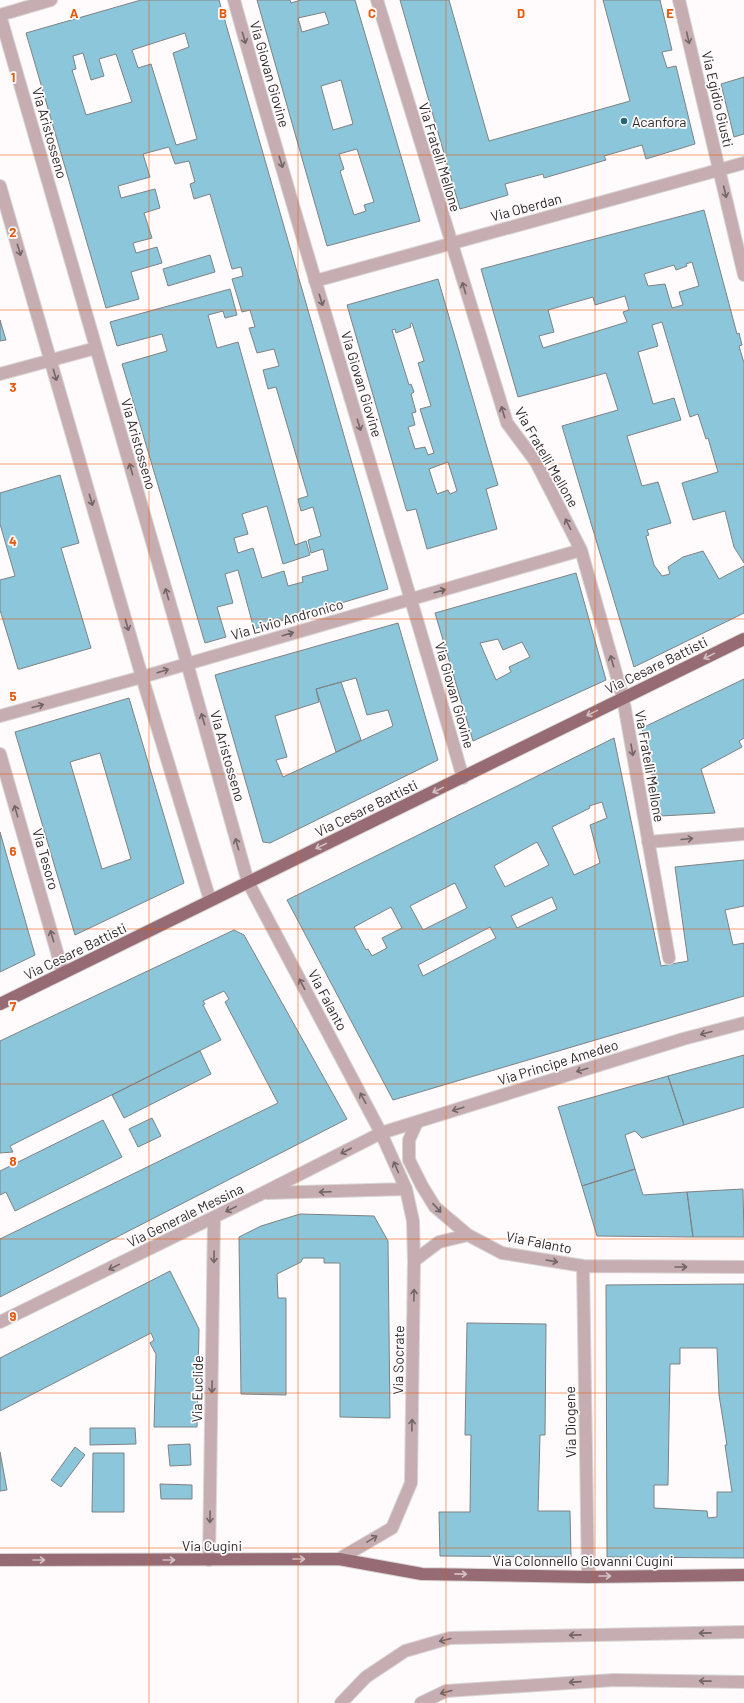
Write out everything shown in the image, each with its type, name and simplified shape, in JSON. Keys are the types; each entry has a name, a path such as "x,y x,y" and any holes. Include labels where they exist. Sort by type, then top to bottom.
{"main road":[{"name":"Via Cesare Battisti","path":"0,1004 744,639"},
{"name":"Via Cugini","path":"0,1560 339,1559 422,1574"},
{"name":"Via Colonnello Giovanni Cugini","path":"422,1574 588,1576 744,1575"}],"street":[{"path":"0,15 52,0"},
{"name":"Via Giovan Giovine","path":"234,0 315,281 412,599 463,778"},
{"name":"Via Fratelli Mellone","path":"377,0 450,243 507,423 536,462 581,550 623,698 669,958"},
{"name":"Via Egidio Giusti","path":"679,0 744,274"},
{"name":"Via Aristosseno","path":"0,15 187,663 248,882"},
{"name":"Via Oberdan","path":"315,281 744,163"},
{"path":"0,186 142,677 210,900"},
{"path":"0,374 96,348"},
{"name":"Via Livio Andronico","path":"0,716 142,677 581,550"},
{"name":"Via Tesoro","path":"0,754 63,973"},
{"path":"648,842 744,834"},
{"name":"Via Falanto","path":"248,882 381,1133"},
{"name":"Via Principe Amedeo","path":"381,1133 676,1042 744,1023"},
{"name":"Via Falanto","path":"417,1122 409,1140 409,1160 422,1186 435,1207 468,1235 502,1252 583,1266 744,1267"},
{"name":"Via Socrate","path":"339,1559 392,1528 411,1484 414,1261 413,1221 406,1189 381,1133"},
{"name":"Via Generale Messina","path":"0,1322 214,1218 381,1133"},
{"path":"263,1193 406,1189"},
{"name":"Via Euclide","path":"209,1560 214,1218"},
{"path":"414,1261 439,1242 468,1235"},
{"name":"Via Diogene","path":"583,1266 588,1576"},
{"path":"341,1703 366,1677 405,1651 450,1638 744,1632"},
{"path":"421,1703 446,1691 614,1680 744,1682"}],"building":[{"path":"141,0 219,0 388,589 254,629 238,570 225,574 233,603 217,607 226,637 205,643 122,364 167,351 162,334 117,346 110,322 230,289 237,315 225,318 223,311 208,315 217,348 238,342 295,545 306,541 310,555 283,564 267,506 242,514 248,534 234,538 238,553 253,548 262,578 284,571 288,586 303,582 302,577 328,570 323,549 311,553 308,540 321,536 313,507 301,511 298,499 308,496 276,387 268,389 263,370 279,366 274,349 257,353 249,328 255,327 250,310 242,312 232,279 243,276 241,267 232,269 210,194 194,199 190,184 195,182 189,161 175,164 169,147 143,154 150,177 118,186 121,198 155,189 160,208 144,213 152,238 133,243 136,253 157,247 162,263 131,272 139,299 106,308 26,33","holes":["185,33 189,47 173,53 197,139 176,145 151,64 138,68 132,50","83,53 91,80 104,76 99,59 116,54 132,102 86,115 72,70 76,69 73,56"]},
{"path":"257,0 290,0 291,3 301,0 355,0 420,221 327,246","holes":["325,12 329,24 302,32 298,18","341,80 353,124 333,130 321,86","357,149 374,202 364,205 366,211 354,215 340,171 344,169 339,154"]},
{"name":"Acanfora","path":"400,0 449,0 489,141 630,101 603,0 660,0 672,50 662,52 667,68 676,66 695,144 646,159 642,145 604,156 606,160 544,178 543,174 505,184 508,195 460,209"},
{"path":"744,77 744,134 734,137 721,84"},
{"path":"704,210 737,334 739,333 742,345 739,346 744,363 744,563 734,547 725,511 693,520 682,483 718,472 708,438 706,439 698,414 690,417 662,322 652,325 658,346 638,352 653,404 674,398 681,420 627,436 642,486 658,482 671,523 647,530 649,535 646,536 654,565 662,576 670,574 668,567 683,557 703,551 719,579 744,566 744,613 634,667 562,426 618,410 606,373 518,397 481,269","holes":["692,262 699,286 679,292 683,305 672,308 665,284 648,286 644,274 674,265 676,270 687,266 686,264","625,296 629,310 623,312 627,322 543,348 539,336 554,332 548,310 593,297 595,305"]},
{"path":"210,255 215,272 168,286 163,269"},
{"path":"438,279 498,485 486,489 497,529 427,549 416,509 407,511 406,509 347,305","holes":["412,323 424,361 418,363 431,406 420,409 434,453 428,455 425,447 415,449 408,427 415,425 412,413 416,412 411,394 414,392 411,384 409,385 392,330 395,329 396,333 411,327 410,324","448,462 457,491 450,494 448,490 437,494 429,469"]},
{"path":"0,320 6,340 0,341"},
{"path":"60,475 79,543 61,548 91,648 18,669 0,610 0,580 15,576 0,524 0,493"},
{"path":"576,573 606,680 473,741 435,613","holes":["498,639 503,650 522,642 530,657 509,667 511,672 496,680 480,643"]},
{"path":"398,623 438,760 270,843 263,842 215,675","holes":["356,678 367,715 388,710 393,726 283,777 276,760 287,757 275,716 319,702 316,689"]},
{"path":"744,679 744,738 739,741 742,747 701,769 715,813 661,816 642,728"},
{"path":"341,682 361,740 336,752 316,689"},
{"path":"129,698 184,883 75,935 15,732","holes":["100,753 131,859 102,869 70,762"]},
{"path":"614,738 661,966 688,961 675,867 744,860 744,906 725,910 733,945 744,943 744,996 393,1100 287,900","holes":["602,802 607,818 590,825 600,863 574,875 552,827 590,808 589,806","537,842 549,865 505,887 494,866","455,883 467,908 423,930 410,906","552,897 557,909 517,928 511,916","391,907 402,928 382,938 387,948 372,956 368,949 366,950 354,927","490,927 496,938 423,976 418,965"]},
{"path":"0,832 35,955 0,972"},
{"path":"234,930 244,935 347,1119 0,1297 0,1239 278,1103 225,1002 229,999 224,991 203,1001 205,1004 203,1005 221,1040 10,1146 13,1152 0,1153 0,1041"},
{"path":"200,1051 211,1074 124,1118 112,1095"},
{"path":"744,1055 744,1107 684,1125 668,1076"},
{"path":"668,1076 684,1125 642,1138 635,1131 625,1135 635,1169 582,1186 558,1107"},
{"path":"152,1118 161,1136 138,1147 129,1129"},
{"path":"103,1120 122,1157 15,1211 6,1192 0,1195 0,1171"},
{"path":"635,1169 643,1195 687,1192 693,1237 597,1236 582,1186"},
{"path":"743,1189 744,1237 693,1237 687,1192"},
{"path":"300,1214 374,1216 388,1241 390,1418 340,1417 340,1263 324,1263 324,1258 303,1258 301,1262 277,1274 278,1298 286,1298 286,1395 241,1394 239,1237 261,1226"},
{"path":"170,1271 199,1329 197,1427 154,1427 156,1354 150,1343 154,1340 151,1333 0,1411 0,1358"},
{"path":"744,1284 744,1558 607,1557 606,1285","holes":["680,1348 717,1348 719,1395 727,1445 725,1445 732,1492 717,1492 717,1517 708,1518 707,1511 654,1508 654,1485 668,1485 670,1364 680,1364"]},
{"path":"467,1323 546,1324 545,1435 540,1435 538,1511 570,1511 571,1557 440,1556 439,1512 470,1512 471,1435 465,1435"},
{"path":"90,1428 135,1428 136,1444 90,1445"},
{"path":"190,1444 191,1465 170,1466 168,1445"},
{"path":"75,1447 85,1455 61,1487 51,1480"},
{"path":"0,1452 7,1490 0,1491"},
{"path":"93,1453 124,1453 124,1512 92,1512"},
{"path":"160,1484 192,1485 192,1499 161,1499"}],"place":[{"name":"Acanfora","path":"624,121"}]}
